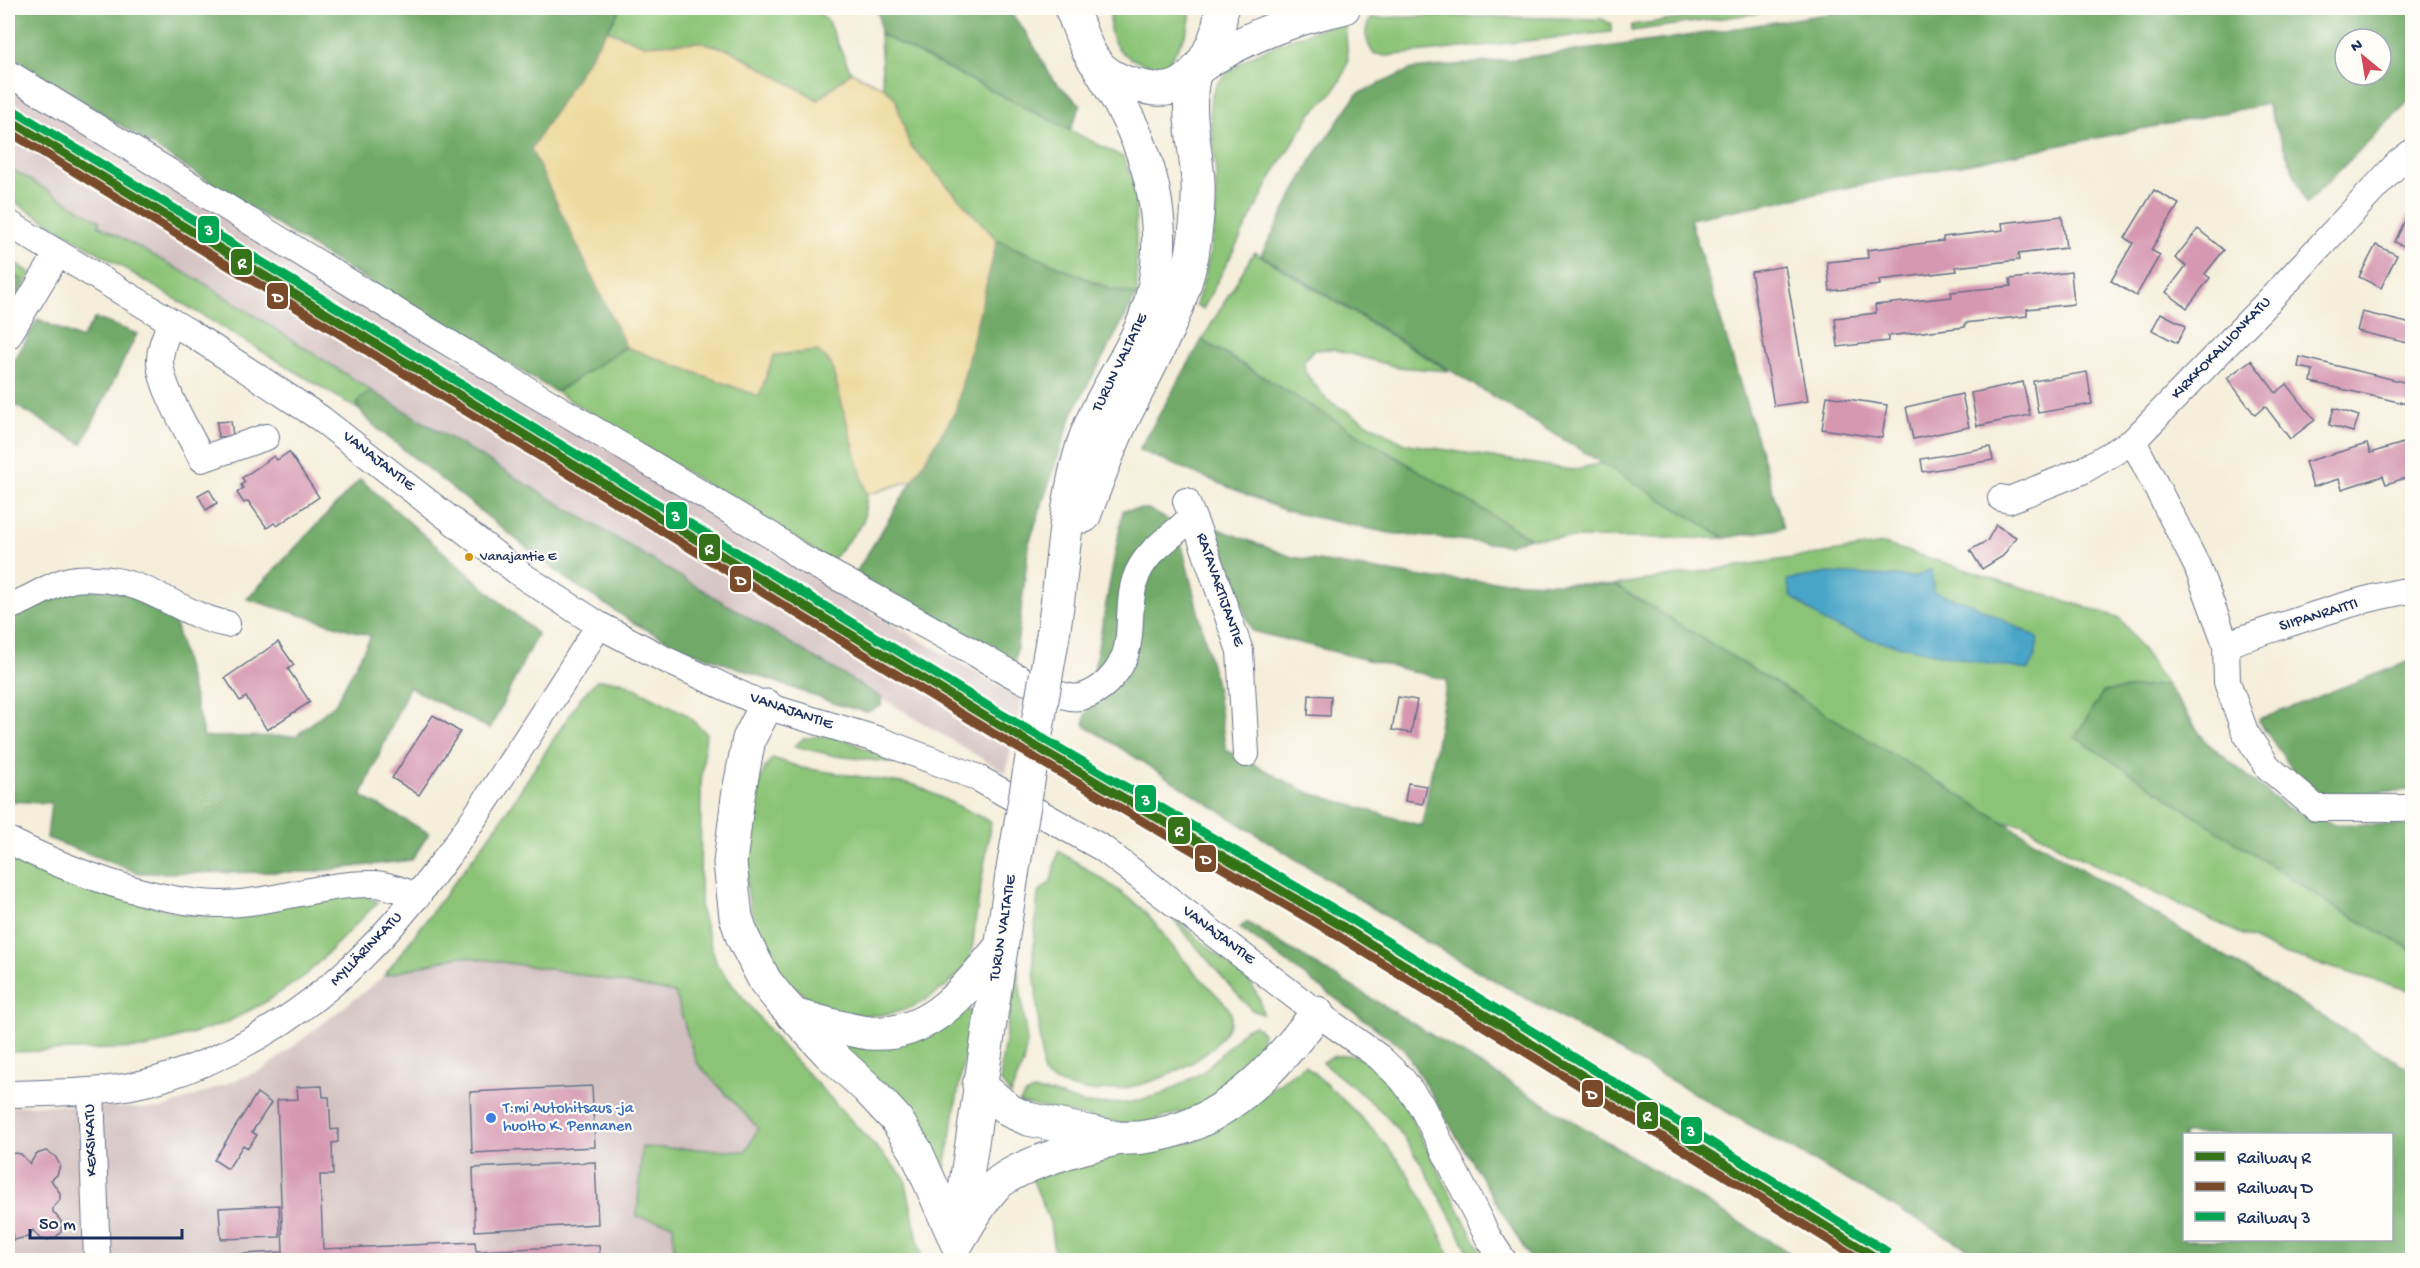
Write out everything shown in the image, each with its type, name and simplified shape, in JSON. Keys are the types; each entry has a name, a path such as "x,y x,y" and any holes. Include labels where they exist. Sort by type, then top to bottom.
{"highway":[{"name":"TURUN VALTATIE","path":"956,1252 1011,875 1059,596 1068,513 1082,447 1100,406 1144,322 1152,298 1159,263 1156,203 1148,171 1131,125 1099,67 1085,22 1071,8"},
{"path":"1099,67 1108,74 1130,84 1162,89 1175,87 1195,72 1212,46 1221,19 1221,8"},
{"name":"TURUN VALTATIE","path":"1059,596 1095,484 1119,428 1167,333 1184,290 1197,219 1198,183 1189,110 1189,92 1195,72"},
{"path":"766,705 749,739 738,797 730,862 736,917 753,960 765,981 793,1015 896,1119 916,1151 956,1252"},
{"path":"793,1015 869,1033 897,1032 940,1014 956,1000 1001,947"},
{"path":"956,1252 982,1202 1006,1177 1039,1161 1119,1139 1169,1132 1212,1114 1235,1099 1266,1073 1317,1013"},
{"path":"979,1085 1010,1111 1028,1119 1119,1139"}],"main road":[{"path":"1195,72 1238,44 1269,30 1296,20 1344,8"}],"street":[{"name":"RATAVARTIJANTIE","path":"8,73 409,319 772,536 802,558 1024,680 1070,697 1087,694 1109,681 1120,667 1128,649 1135,582 1142,565 1160,543 1185,524 1189,508 1240,651 1245,754"},
{"name":"KIRKKOKALLIONKATU","path":"2001,498 2009,500 2082,471 2133,441 2399,162 2412,152"},
{"name":"VANAJANTIE","path":"8,223 171,322 320,418 523,576 599,625 662,658 766,705 879,740 976,777 1102,848 1317,1013 1379,1057 1402,1080 1421,1106 1488,1237 1503,1260"},
{"path":"8,336 58,253"},
{"path":"171,322 161,354 162,372 169,393 202,459 266,437"},
{"path":"2133,441 2197,566 2226,644 2227,682 2245,732 2268,767 2316,808 2412,807"},
{"path":"8,607 19,604 67,580 114,579 149,590 210,620 227,624"},
{"name":"SIIPANRAITTI","path":"2226,644 2393,593 2412,590"},
{"name":"MYLLÄRINKATU","path":"8,1094 91,1091 159,1079 206,1062 270,1030 299,1011 343,976 387,932 418,896 475,819 599,625"},
{"path":"8,840 84,872 170,900 220,904 251,902 320,888 376,884 418,896"},
{"name":"KEKSIKATU","path":"91,1091 97,1260"}],"shaded area":[{"path":"8,85 611,451 833,590 1022,699 1006,773 375,392 202,282 98,225 100,222 8,167"},
{"path":"459,956 556,970 675,993 696,1062 758,1128 746,1151 673,1224 674,1260 8,1260 8,1106 162,1109 264,1069 384,976"}],"green space":[{"path":"8,8 621,8 532,149 626,347 556,392 325,255 8,54"},
{"path":"621,8 814,8 827,20 851,72 818,100 730,50 701,42 644,45 607,30"},
{"path":"872,8 1007,8 1027,34 1053,80 1081,105 1070,130 880,34 879,15"},
{"path":"1112,8 1190,8 1189,25 1183,40 1165,68 1140,62 1121,52 1111,34"},
{"path":"1794,8 1631,31 1632,25 1687,18 1686,9"},
{"path":"1864,8 2412,8 2412,98 2306,204 2267,104 1690,219 1784,528 1725,538 1261,255 1312,159 1357,94 1412,69 1507,60 1667,39"},
{"path":"1441,16 1602,19 1611,24 1611,32 1386,56 1373,53 1368,44 1366,31 1372,18"},
{"path":"1345,21 1348,60 1344,74 1334,91 1311,114 1275,171 1203,309 1196,305 1212,243 1216,202 1210,109 1215,88 1231,70 1260,52 1295,37"},
{"path":"880,34 1123,157 1135,185 1137,295 1110,289 997,240 909,144 895,98 883,87"},
{"path":"8,167 100,221 98,225 202,282 372,391 357,405 359,410 8,198"},
{"path":"997,240 1110,289 1137,295 1073,412 1029,543 1015,663 852,579 955,412"},
{"path":"1254,252 1449,371 1397,367 1333,349 1313,350 1304,361 1305,372 1327,400 1403,443 1572,470 1602,463 1725,538 1530,538 1202,340"},
{"path":"8,259 31,273 8,318 8,297 15,297 23,280 8,272"},
{"path":"8,272 23,280 15,297 8,297"},
{"path":"95,318 137,334 82,444 8,401 8,372 38,319 81,339"},
{"path":"1202,340 1530,538 1508,545 1389,533 1286,511 1139,450"},
{"path":"626,347 759,396 774,355 818,351 831,364 867,495 863,523 831,561 556,392"},
{"path":"372,391 882,698 881,706 867,712 839,705 683,648 634,623 566,579 379,430 365,417 357,405 360,398"},
{"path":"360,479 537,634 490,729 409,687 361,796 429,833 412,860 311,872 139,873 47,838 51,803 8,801 8,617 76,588 130,592 173,615 204,737 296,736 335,704 371,636 247,599"},
{"path":"1148,509 1177,525 1216,685 1226,750 1307,792 1422,826 1447,680 1252,631 1211,526 1292,557 1435,579 1615,585 2412,1071 2412,1260 1988,1260 1425,941 1084,725 1123,510"},
{"path":"1884,544 2120,618 2166,684 2103,692 2076,737 2333,906 2412,950 2412,991 2281,953 2067,851 2022,823 2003,822 1614,585"},
{"path":"2412,660 2412,790 2327,795 2304,786 2258,720"},
{"path":"597,680 621,681 686,714 706,733 701,784 700,908 717,965 780,1044 905,1178 922,1260 674,1260 673,1224 637,1217 642,1147 746,1151 758,1128 696,1062 675,993 556,970 459,956 384,976 499,823 581,697"},
{"path":"2166,684 2205,741 2285,807 2335,824 2412,825 2412,950 2333,906 2075,737 2103,692"},
{"path":"838,736 896,763 836,756 794,746 803,739"},
{"path":"773,758 802,768 915,785 991,822 968,962 955,978 933,995 912,1007 890,1014 846,1013 804,994 786,979 771,961 755,926 746,881 757,791 763,773"},
{"path":"1058,851 1114,887 1144,911 1182,958 1226,1005 1231,1015 1230,1024 1220,1039 1205,1054 1185,1067 1161,1078 1135,1086 1109,1090 1084,1090 1061,1085 1043,1074 1033,955 1038,893 1051,881"},
{"path":"8,852 110,896 196,916 351,889 378,902 306,975 267,1001 226,1023 146,1048 8,1052"},
{"path":"1166,911 1251,983 1260,1000 1263,1014 1252,1010 1235,992"},
{"path":"1246,922 1801,1260 1531,1260 1404,1049 1240,928"},
{"path":"1017,964 1027,1042 1023,1064 1010,1095 1001,1081 1001,1065"},
{"path":"966,1009 972,1011 943,1179 840,1048 851,1040"},
{"path":"1255,1025 1263,1033 1261,1046 1244,1073 1197,1108 1133,1126 1019,1103 1024,1096 1033,1091 1051,1093 1086,1104 1128,1103 1163,1094 1203,1072 1246,1029"},
{"path":"1335,1056 1362,1057 1396,1089 1485,1260 1473,1260 1421,1163 1396,1127 1375,1105 1322,1062"},
{"path":"1305,1065 1367,1124 1401,1164 1435,1223 1452,1260 1055,1260 1050,1222 1031,1176 1081,1158 1197,1141"}],"sand":[{"path":"607,30 644,45 701,42 730,50 818,100 851,72 883,87 895,98 909,144 997,240 955,412 913,480 867,495 831,364 818,351 774,355 759,396 626,347 531,149"}],"water":[{"path":"1932,569 1933,592 1970,603 2038,638 2035,658 2029,670 1877,641 1827,624 1791,596 1787,580 1828,573 1914,577"}],"building":[{"path":"2154,190 2179,204 2151,250 2160,255 2136,296 2111,281 2133,243 2125,238"},
{"path":"2412,205 2412,250 2395,242"},
{"path":"2062,216 2066,248 2018,254 2019,260 1956,267 1957,271 1879,280 1880,285 1830,291 1827,262 1868,258 1867,250 1943,241 1943,237 2003,230 2002,223"},
{"path":"2198,229 2224,250 2205,274 2210,278 2187,308 2166,292 2186,266 2175,258"},
{"path":"2376,245 2397,255 2381,288 2359,277"},
{"path":"1785,266 1808,401 1774,406 1751,272"},
{"path":"2071,272 2074,304 2027,309 2027,316 1965,323 1965,327 1888,336 1888,341 1838,347 1835,318 1876,313 1875,305 1952,297 1951,292 2011,286 2010,279"},
{"path":"2362,312 2412,324 2412,344 2357,331"},
{"path":"2161,313 2186,326 2177,343 2152,330"},
{"path":"2300,357 2412,384 2412,405 2311,382 2313,370 2298,367"},
{"path":"2251,360 2276,393 2287,384 2315,420 2290,439 2265,406 2255,415 2227,378"},
{"path":"2087,372 2092,404 2038,413 2033,381"},
{"path":"2023,382 2030,415 1977,426 1971,393"},
{"path":"1962,394 1969,427 1913,439 1906,407"},
{"path":"1827,396 1887,405 1882,438 1822,429"},
{"path":"2334,408 2359,416 2353,432 2329,425"},
{"path":"231,421 233,436 218,437 217,422"},
{"path":"2410,441 2412,476 2386,484 2383,476 2342,489 2339,479 2313,487 2305,462 2367,444 2370,453"},
{"path":"1990,447 1993,460 1923,472 1921,459"},
{"path":"289,452 319,497 277,526 274,523 267,528 248,501 244,503 237,493 243,488 241,485 245,482 242,478 274,456 277,460"},
{"path":"209,489 217,503 206,510 198,495"},
{"path":"1996,525 2016,537 2003,556 1982,569 1970,550 1987,541"},
{"path":"278,642 294,665 288,669 310,702 267,730 246,697 240,701 225,678"},
{"path":"1309,695 1331,696 1330,716 1308,715"},
{"path":"1398,697 1417,700 1411,733 1392,730"},
{"path":"433,715 460,732 419,795 392,778"},
{"path":"1408,783 1427,786 1423,804 1405,801"},
{"path":"322,1086 323,1097 329,1097 331,1130 338,1129 338,1142 332,1143 333,1175 320,1175 323,1249 475,1242 476,1251 599,1245 600,1260 193,1260 193,1256 283,1252 277,1100 298,1099 297,1087"},
{"path":"592,1086 595,1147 472,1153 470,1092"},
{"path":"257,1093 271,1103 252,1132 257,1135 248,1148 243,1145 228,1169 214,1160"},
{"path":"46,1151 55,1156 60,1165 57,1175 51,1180 60,1193 60,1200 53,1208 53,1212 61,1221 61,1232 48,1240 40,1239 33,1230 28,1237 13,1240 12,1231 8,1231 8,1155 21,1154 30,1164 36,1154"},
{"path":"595,1162 598,1224 475,1231 473,1168"},
{"path":"279,1205 280,1237 221,1239 219,1208"}],"rail line":[{"name":"3","path":"13,110 1001,714 1351,919 1886,1251"},
{"name":"R","path":"8,119 996,723 1345,928 1880,1260"},
{"name":"D","path":"8,131 991,732 1340,937 1861,1260"}],"place":[{"name":"Vanajantie E","path":"469,557"},
{"name":"T:mi Autohitsaus -ja huolto K. Pennanen","path":"491,1118"}]}
